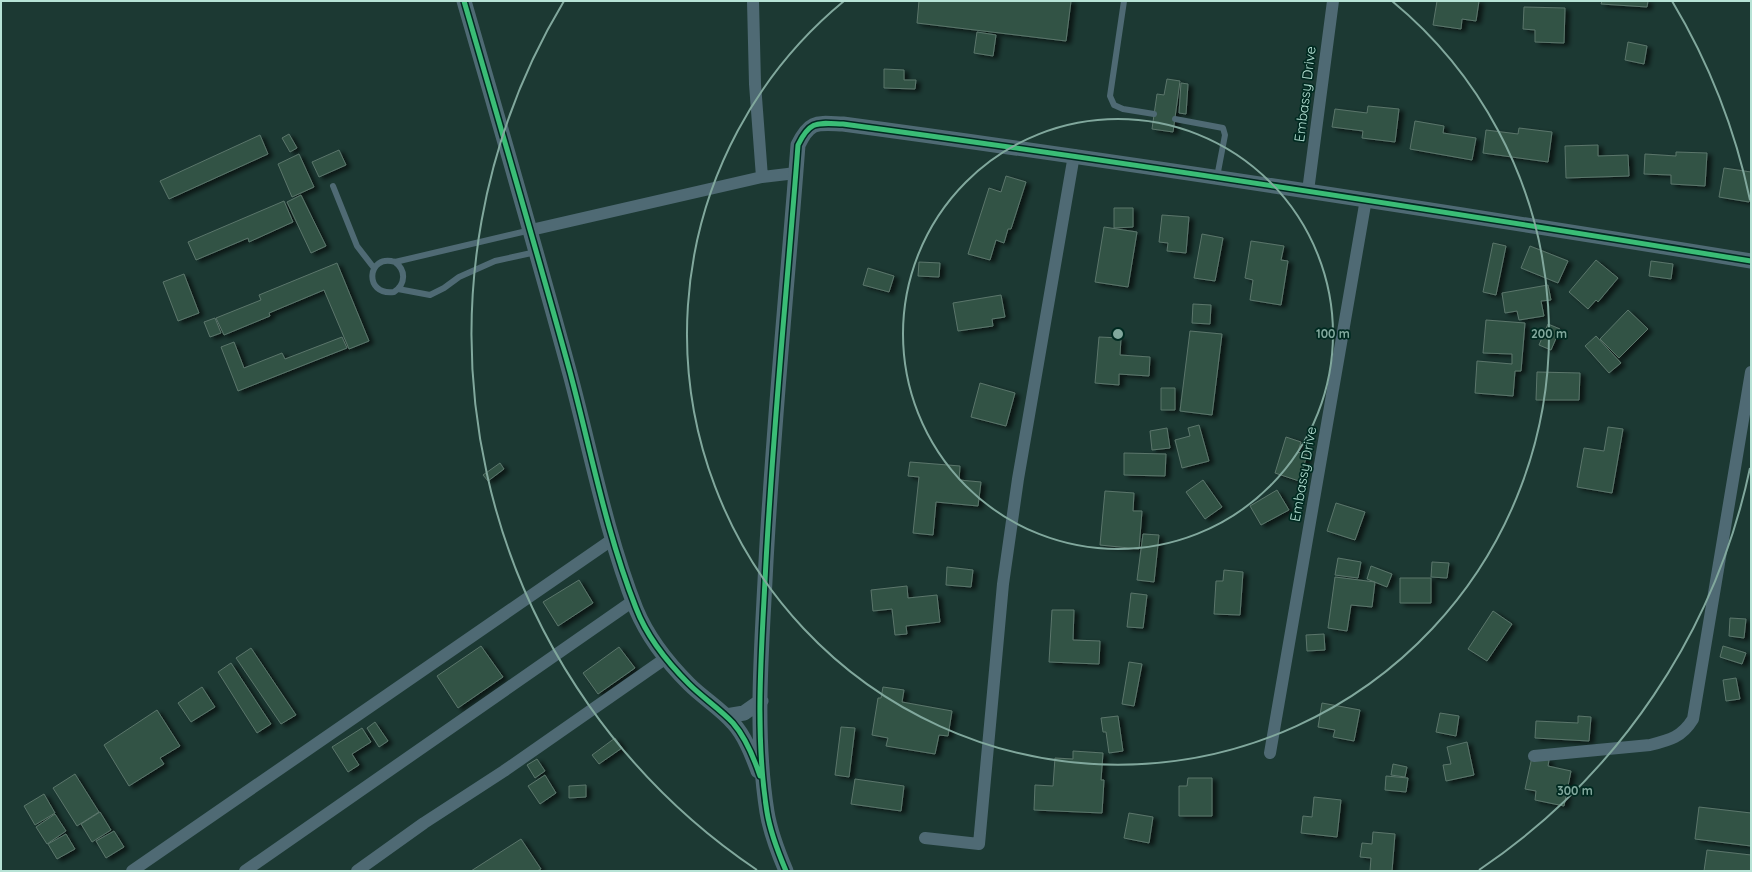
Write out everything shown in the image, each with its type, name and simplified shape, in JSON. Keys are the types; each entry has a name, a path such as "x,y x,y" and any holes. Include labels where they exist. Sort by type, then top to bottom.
{"street":[{"path":"464,1 537,251 625,580 633,601 650,637 666,658 690,684 726,716 738,730 752,753 764,787"},
{"path":"753,1 755,84 762,177"},
{"name":"Embassy Drive","path":"1308,191 1332,1"},
{"path":"786,871 767,813 764,787 760,730 763,607 778,366 798,145 811,125 823,123 851,125 1074,156 1366,199 1751,260"},
{"path":"925,838 979,844 1003,584 1016,494 1074,156"},
{"path":"531,230 762,177 796,173"},
{"name":"Embassy Drive","path":"1270,753 1366,199"},
{"path":"1534,756 1650,745 1669,740 1679,735 1687,729 1693,719 1751,372"},
{"path":"132,871 614,539"},
{"path":"245,871 633,601"},
{"path":"357,871 424,823 504,771 666,658"},
{"path":"726,716 744,712 761,701"}],"lane":[{"path":"1124,1 1110,96 1114,105 1122,109 1154,114"},
{"path":"1175,119 1223,128 1225,135 1218,178"},
{"path":"333,186 356,246 374,268"},
{"path":"395,262 531,230"},
{"path":"398,289 402,285 404,275 399,265 389,260 383,261 374,268 372,280 378,289 388,292 398,289 430,295 444,288 459,277 495,261 537,251"}],"building":[{"path":"919,1 1071,1 1066,41 917,23"},
{"path":"1437,1 1479,1 1476,21 1462,19 1461,29 1433,25"},
{"path":"1602,1 1648,1 1647,7 1601,4"},
{"path":"1524,7 1565,8 1564,43 1535,42 1535,30 1523,29"},
{"path":"977,32 996,35 993,56 974,53"},
{"path":"1628,42 1647,46 1644,64 1625,60"},
{"path":"884,69 904,70 904,80 916,80 915,89 884,88"},
{"path":"1167,79 1180,81 1173,132 1152,129 1157,94 1164,95"},
{"path":"1181,83 1188,84 1186,114 1179,113"},
{"path":"1368,106 1399,109 1395,142 1362,138 1363,131 1332,127 1335,109 1367,113"},
{"path":"1415,121 1444,126 1443,133 1476,138 1472,160 1410,149"},
{"path":"1519,128 1552,132 1548,162 1483,153 1486,130 1518,134"},
{"path":"289,134 297,148 290,152 282,138"},
{"path":"260,135 268,154 169,199 160,181"},
{"path":"1598,145 1598,156 1628,155 1629,176 1566,178 1565,146"},
{"path":"339,150 346,165 319,177 312,162"},
{"path":"1676,152 1707,153 1705,186 1671,184 1671,175 1644,174 1645,154 1676,156"},
{"path":"299,154 314,187 292,197 278,164"},
{"path":"1724,168 1751,172 1751,197 1749,202 1719,197"},
{"path":"1006,176 1026,182 1011,229 1008,229 1004,243 996,240 990,260 968,254 989,188 1001,192"},
{"path":"301,195 326,246 311,253 287,202"},
{"path":"284,201 293,222 249,242 248,238 196,260 188,242"},
{"path":"1114,208 1133,208 1133,227 1114,228"},
{"path":"1162,215 1189,217 1186,253 1167,251 1168,243 1159,242"},
{"path":"1104,227 1137,232 1128,287 1095,282"},
{"path":"1202,234 1223,238 1215,281 1194,278"},
{"path":"1251,241 1284,246 1281,260 1288,261 1281,305 1250,300 1253,280 1245,278"},
{"path":"1493,243 1506,246 1496,295 1483,292"},
{"path":"1530,246 1568,261 1558,283 1521,268"},
{"path":"1596,260 1618,278 1598,302 1596,300 1588,309 1569,292"},
{"path":"1651,261 1673,264 1671,279 1649,276"},
{"path":"919,262 940,263 939,277 918,276"},
{"path":"337,263 369,341 349,349 324,290 269,313 270,316 224,335 216,318 261,300 259,295"},
{"path":"868,268 894,276 889,292 863,285"},
{"path":"184,274 199,313 178,321 163,282"},
{"path":"1548,285 1551,300 1541,301 1544,316 1519,320 1517,311 1505,313 1502,293"},
{"path":"1001,295 1005,317 992,319 993,326 958,331 953,303"},
{"path":"1193,304 1211,305 1210,324 1192,323"},
{"path":"1628,310 1648,329 1619,358 1600,339"},
{"path":"215,318 221,333 210,337 204,322"},
{"path":"1486,320 1525,323 1521,371 1515,371 1513,396 1475,393 1477,361 1512,364 1512,354 1483,353"},
{"path":"1548,324 1560,329 1551,350 1539,345"},
{"path":"1190,331 1222,334 1212,415 1180,411"},
{"path":"1596,336 1621,363 1609,373 1585,346"},
{"path":"342,337 347,348 238,391 221,347 234,342 244,368 282,353 285,359"},
{"path":"1099,337 1121,338 1120,355 1150,357 1149,376 1119,374 1119,385 1095,383"},
{"path":"1537,372 1580,373 1579,400 1536,400"},
{"path":"980,383 1015,393 1006,426 971,417"},
{"path":"1161,388 1175,388 1175,410 1161,410"},
{"path":"1199,425 1209,461 1182,468 1175,440 1190,436 1188,428"},
{"path":"1608,427 1623,429 1612,493 1577,487 1584,448 1604,451"},
{"path":"1167,428 1170,448 1152,450 1150,431"},
{"path":"1286,437 1301,442 1298,452 1307,455 1299,481 1275,473"},
{"path":"1124,453 1166,454 1165,476 1124,475"},
{"path":"910,462 960,466 959,480 981,482 978,506 936,502 933,535 913,533 919,477 908,476"},
{"path":"500,463 504,469 488,481 483,475"},
{"path":"1203,480 1222,507 1205,519 1186,492"},
{"path":"1277,490 1289,510 1261,525 1250,506"},
{"path":"1105,491 1134,493 1133,511 1142,511 1139,549 1100,545"},
{"path":"1336,503 1365,512 1355,540 1327,531"},
{"path":"1143,534 1159,535 1154,582 1137,580"},
{"path":"1338,558 1361,562 1358,578 1335,575"},
{"path":"1432,562 1449,563 1447,578 1431,577"},
{"path":"1371,566 1392,574 1387,587 1367,579"},
{"path":"947,567 973,570 971,587 946,585"},
{"path":"1224,570 1243,572 1240,615 1214,614 1216,581 1223,581"},
{"path":"1335,577 1375,582 1372,607 1351,605 1347,631 1328,628"},
{"path":"1400,578 1431,578 1431,603 1400,603"},
{"path":"579,580 593,603 558,626 543,602"},
{"path":"907,586 908,598 937,595 940,622 906,626 907,634 895,635 892,609 873,611 871,590"},
{"path":"1131,593 1147,595 1143,628 1127,627"},
{"path":"1052,610 1074,610 1073,640 1100,641 1099,664 1049,662"},
{"path":"1493,611 1512,624 1487,661 1468,649"},
{"path":"1730,618 1746,619 1744,638 1729,636"},
{"path":"1324,634 1325,650 1307,651 1306,635"},
{"path":"481,646 503,677 458,708 437,676"},
{"path":"1723,646 1746,653 1742,664 1720,657"},
{"path":"619,647 635,668 598,694 583,673"},
{"path":"251,648 296,715 281,724 236,658"},
{"path":"1129,662 1142,664 1134,706 1122,704"},
{"path":"231,663 271,724 257,733 218,672"},
{"path":"1736,678 1740,699 1726,701 1723,680"},
{"path":"202,687 215,707 191,722 178,703"},
{"path":"883,687 904,690 902,702 952,711 948,736 939,735 935,754 886,746 888,738 872,735 878,698 881,698"},
{"path":"1322,703 1360,710 1354,741 1333,737 1335,730 1318,727"},
{"path":"157,710 180,746 160,758 164,764 129,786 104,745"},
{"path":"1440,713 1459,716 1456,736 1436,732"},
{"path":"1118,716 1123,751 1109,753 1106,732 1103,732 1101,718"},
{"path":"1578,716 1591,717 1589,741 1535,738 1536,721 1578,723"},
{"path":"375,722 388,741 379,747 367,728"},
{"path":"841,727 855,728 849,777 835,775"},
{"path":"362,728 371,742 352,754 359,765 348,772 332,747"},
{"path":"615,738 622,748 599,764 592,755"},
{"path":"1467,742 1474,775 1446,781 1443,765 1451,764 1447,747"},
{"path":"1073,751 1103,753 1101,780 1104,780 1102,813 1034,810 1035,785 1053,786 1055,758 1073,759"},
{"path":"1532,757 1549,760 1548,766 1571,771 1564,806 1535,800 1536,791 1525,789"},
{"path":"537,759 545,771 535,778 527,765"},
{"path":"1393,764 1407,767 1405,777 1391,775"},
{"path":"75,774 99,812 77,826 53,788"},
{"path":"545,775 556,793 540,804 528,786"},
{"path":"1386,776 1408,778 1406,792 1385,790"},
{"path":"1188,778 1212,778 1212,816 1179,816 1179,786 1187,786"},
{"path":"855,779 904,786 901,811 851,804"},
{"path":"586,785 586,797 569,798 569,786"},
{"path":"44,794 55,813 35,825 24,806"},
{"path":"1314,797 1341,800 1337,837 1301,833 1303,816 1312,817"},
{"path":"1699,807 1751,813 1751,846 1695,839"},
{"path":"100,812 111,830 92,842 81,824"},
{"path":"1129,813 1153,817 1149,843 1124,838"},
{"path":"55,814 66,831 47,844 36,827"},
{"path":"114,831 124,847 106,858 96,841"},
{"path":"1373,832 1395,834 1392,871 1370,871 1371,858 1360,857 1362,843 1372,844"},
{"path":"66,834 75,849 57,859 48,844"},
{"path":"521,839 541,869 537,871 471,871"},
{"path":"1707,850 1751,855 1751,871 1704,871"}],"cycle path":[{"path":"464,1 570,372 607,521 625,579 636,608 658,649 673,667 689,684 728,718 738,729 749,748 760,776"},
{"path":"786,871 777,849 767,812 761,755 760,696 768,526 798,145 806,131 811,127 827,123 843,124 1184,172 1751,261"}]}
